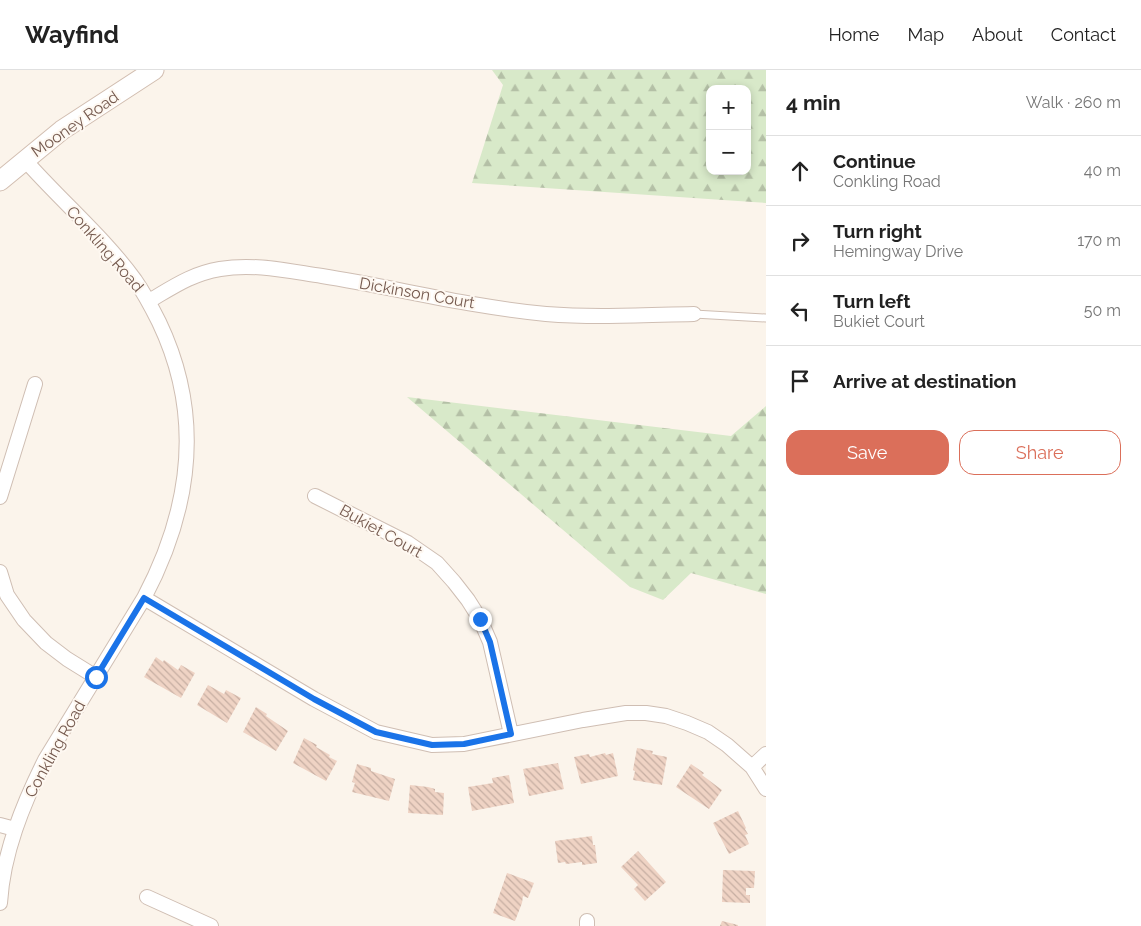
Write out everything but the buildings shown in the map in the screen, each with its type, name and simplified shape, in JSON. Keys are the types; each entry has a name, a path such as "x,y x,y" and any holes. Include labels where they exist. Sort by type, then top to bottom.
{"street":[{"name":"Mooney Road","path":"0,181 62,130 154,70"},
{"name":"Conkling Road","path":"0,903 15,829 34,781 144,598 157,573 174,528 183,490 187,453 186,417 180,383 165,335 149,302 134,279 113,254 24,160"},
{"name":"Dickinson Court","path":"149,302 187,278 221,269 261,267 546,314 606,316 694,314"},
{"path":"0,496 35,384"},
{"name":"Bukiet Court","path":"315,496 408,543 437,563 454,582 480,619 490,642 511,734"},
{"path":"0,572 7,595 24,620 46,643 96,677"},
{"path":"144,598 314,699 376,732 432,745 464,744 626,713 646,713 666,716 708,732 727,745 752,767 766,789"},
{"path":"752,767 766,754"},
{"path":"0,825 15,829"},
{"path":"147,897 210,926"}],"lane":[{"path":"694,314 766,318"}],"green space":[{"path":"492,70 766,70 766,203 472,183 503,85"},
{"path":"407,397 731,436 766,406 766,594 691,573 663,600 630,587"}],"route":[{"path":"96,677 144,598 360,725 393,737 432,745 464,744 511,734 490,642 480,619"}]}
